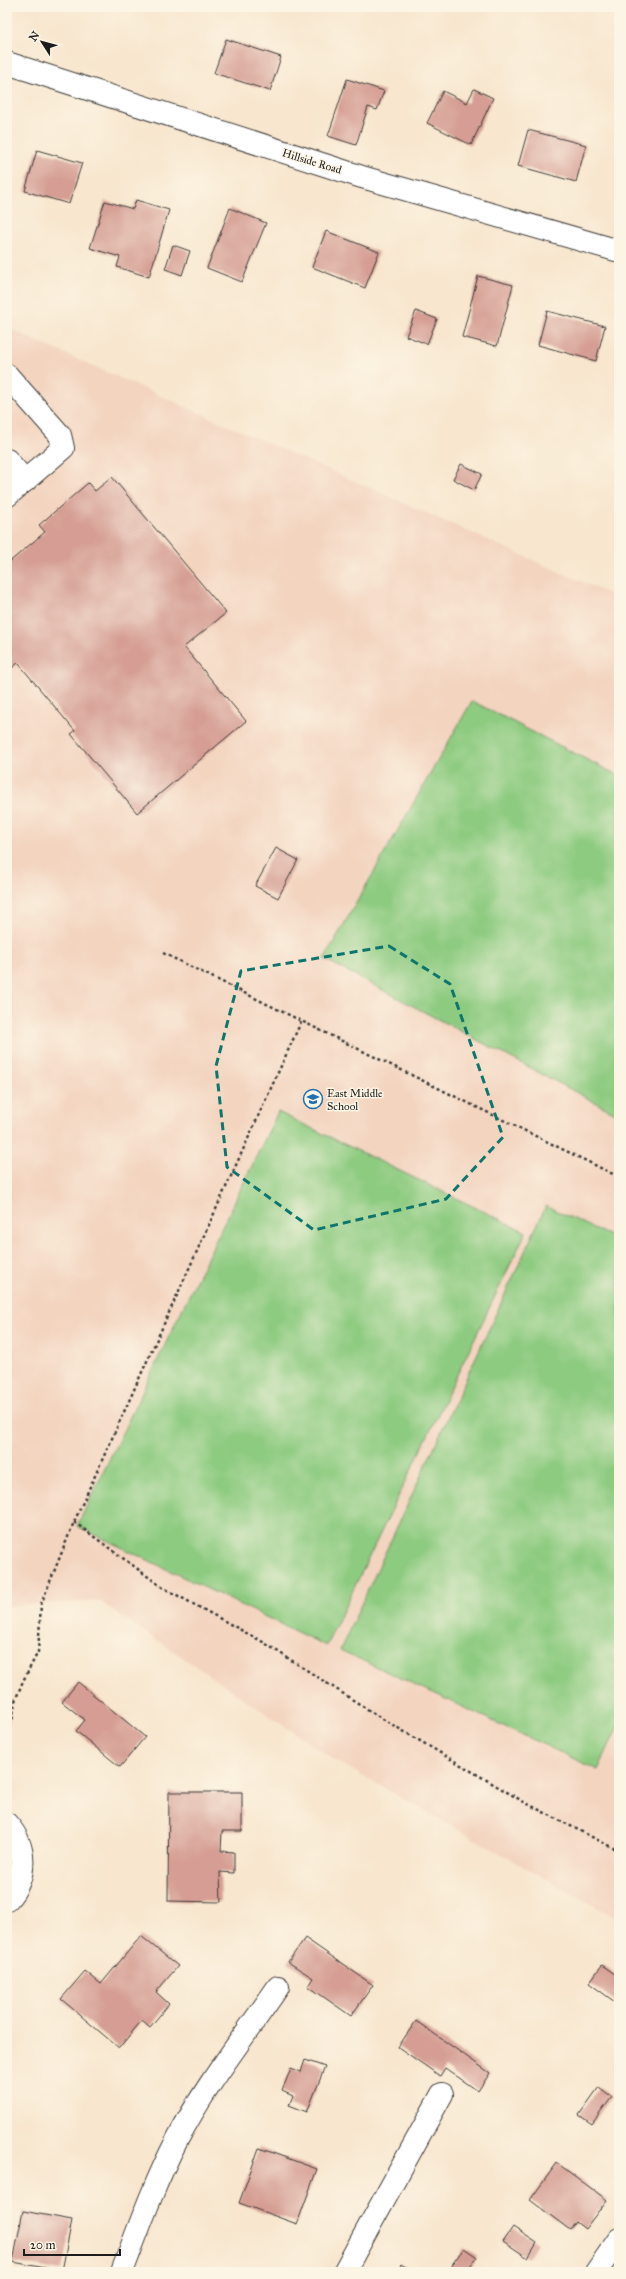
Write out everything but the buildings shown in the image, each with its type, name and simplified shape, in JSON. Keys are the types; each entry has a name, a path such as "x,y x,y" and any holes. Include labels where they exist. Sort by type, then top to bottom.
{"street":[{"name":"Hillside Road","path":"7,63 369,179 619,251"},
{"path":"7,375 60,435 63,448 7,496"},
{"path":"7,460 25,481"},
{"path":"7,1824 18,1839 23,1860 20,1879 7,1900"},
{"path":"122,2272 157,2182 178,2138 208,2089 278,1987"},
{"path":"344,2272 442,2094"},
{"path":"596,2272 619,2239"}],"path":[{"path":"163,953 619,1177"},
{"path":"7,1730 12,1722 15,1701 23,1681 38,1652 41,1604 74,1522 301,1022"},
{"path":"74,1522 162,1587 263,1642 381,1718 524,1802 619,1851"}],"highlighted area":[{"path":"389,946 450,984 503,1137 446,1199 314,1230 227,1167 216,1066 241,971"}],"shaded area":[{"name":"East Middle School","path":"7,328 619,598 619,1920 336,1761 99,1601 7,1606"}],"green space":[{"path":"472,701 619,776 619,1115 324,959"},
{"path":"278,1112 526,1232 326,1646 77,1526"},
{"path":"546,1206 619,1240 619,1724 598,1770 340,1650"}],"place":[{"name":"East Middle School","path":"313,1099"}]}
